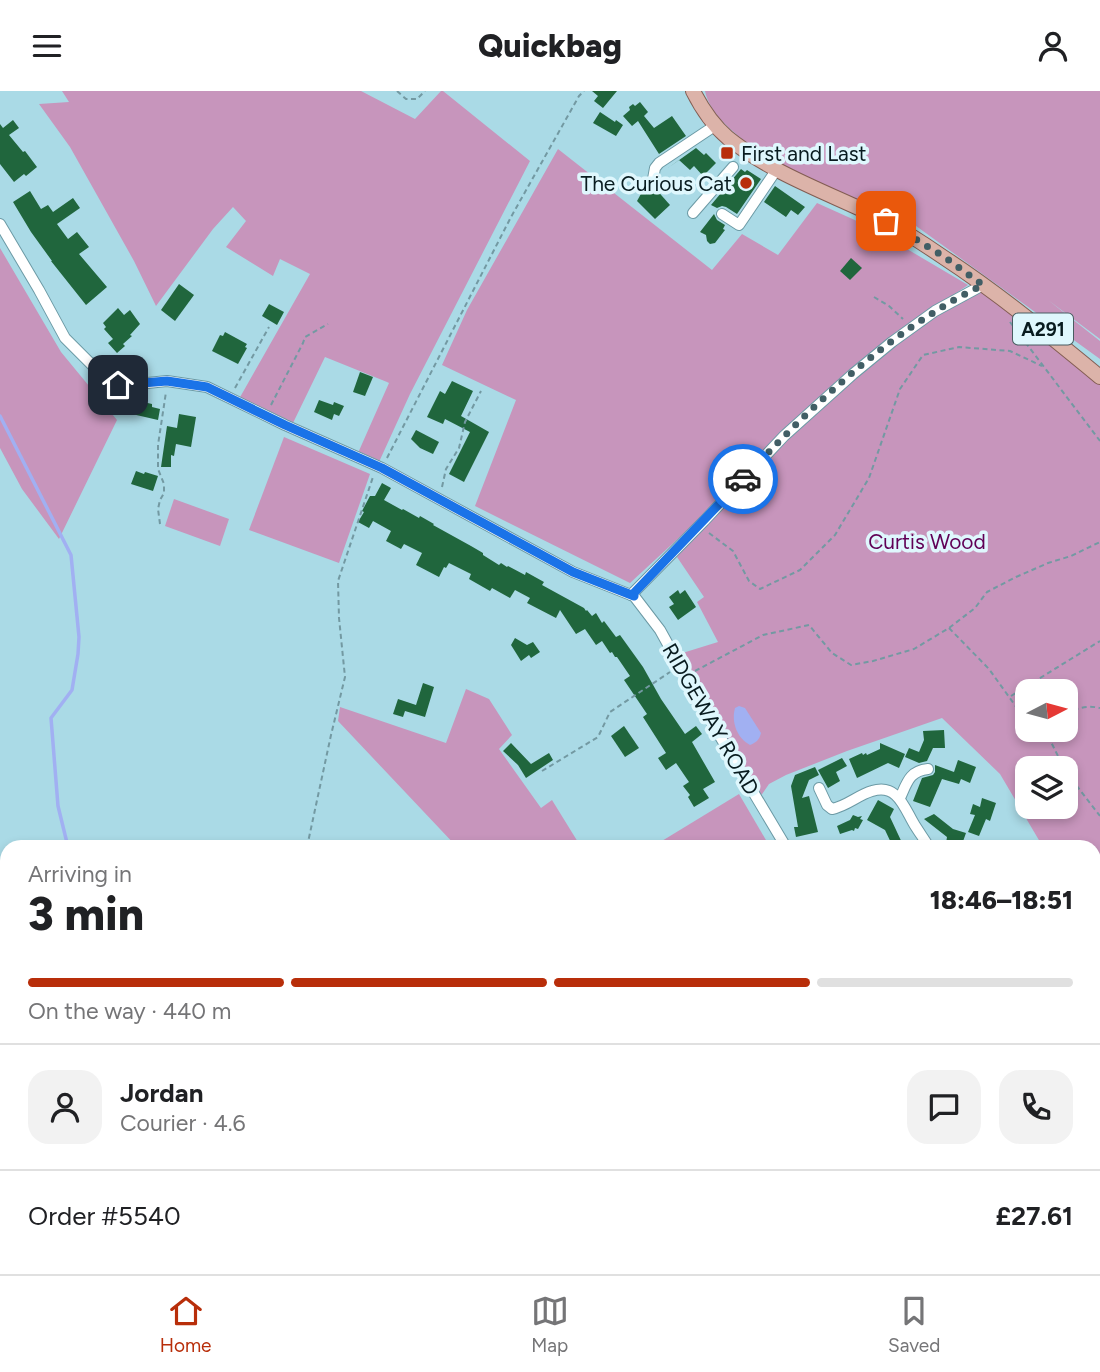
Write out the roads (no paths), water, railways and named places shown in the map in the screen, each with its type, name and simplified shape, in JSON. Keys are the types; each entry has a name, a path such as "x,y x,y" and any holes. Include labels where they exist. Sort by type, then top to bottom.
{"main road":[{"name":"A291","path":"693,91 726,136 745,150 777,169 886,221 943,256 1040,327 1100,377"}],"street":[{"path":"653,179 659,163 716,124"},
{"path":"692,212 745,150"},
{"path":"722,213 739,225 777,169"},
{"path":"0,224 65,338 110,383 128,385 167,381 207,387 382,468 573,572 633,595 784,436 853,373 935,311 983,285"},
{"name":"RIDGEWAY ROAD","path":"633,595 660,630 782,840"},
{"path":"900,798 913,773 928,769"},
{"path":"819,788 827,805 835,809 872,791 892,791 900,798 924,840"}],"water":[{"path":"735,708 745,708 761,733 757,741 750,745 738,734 735,724"}],"waterway":[{"path":"0,416 71,555 79,637 78,654 72,690 51,718 58,806 66,840"}],"place":[{"name":"First and Last","path":"727,153"},
{"name":"The Curious Cat","path":"746,183"}],"park label":[{"name":"Curtis Wood","path":"927,541"}]}
